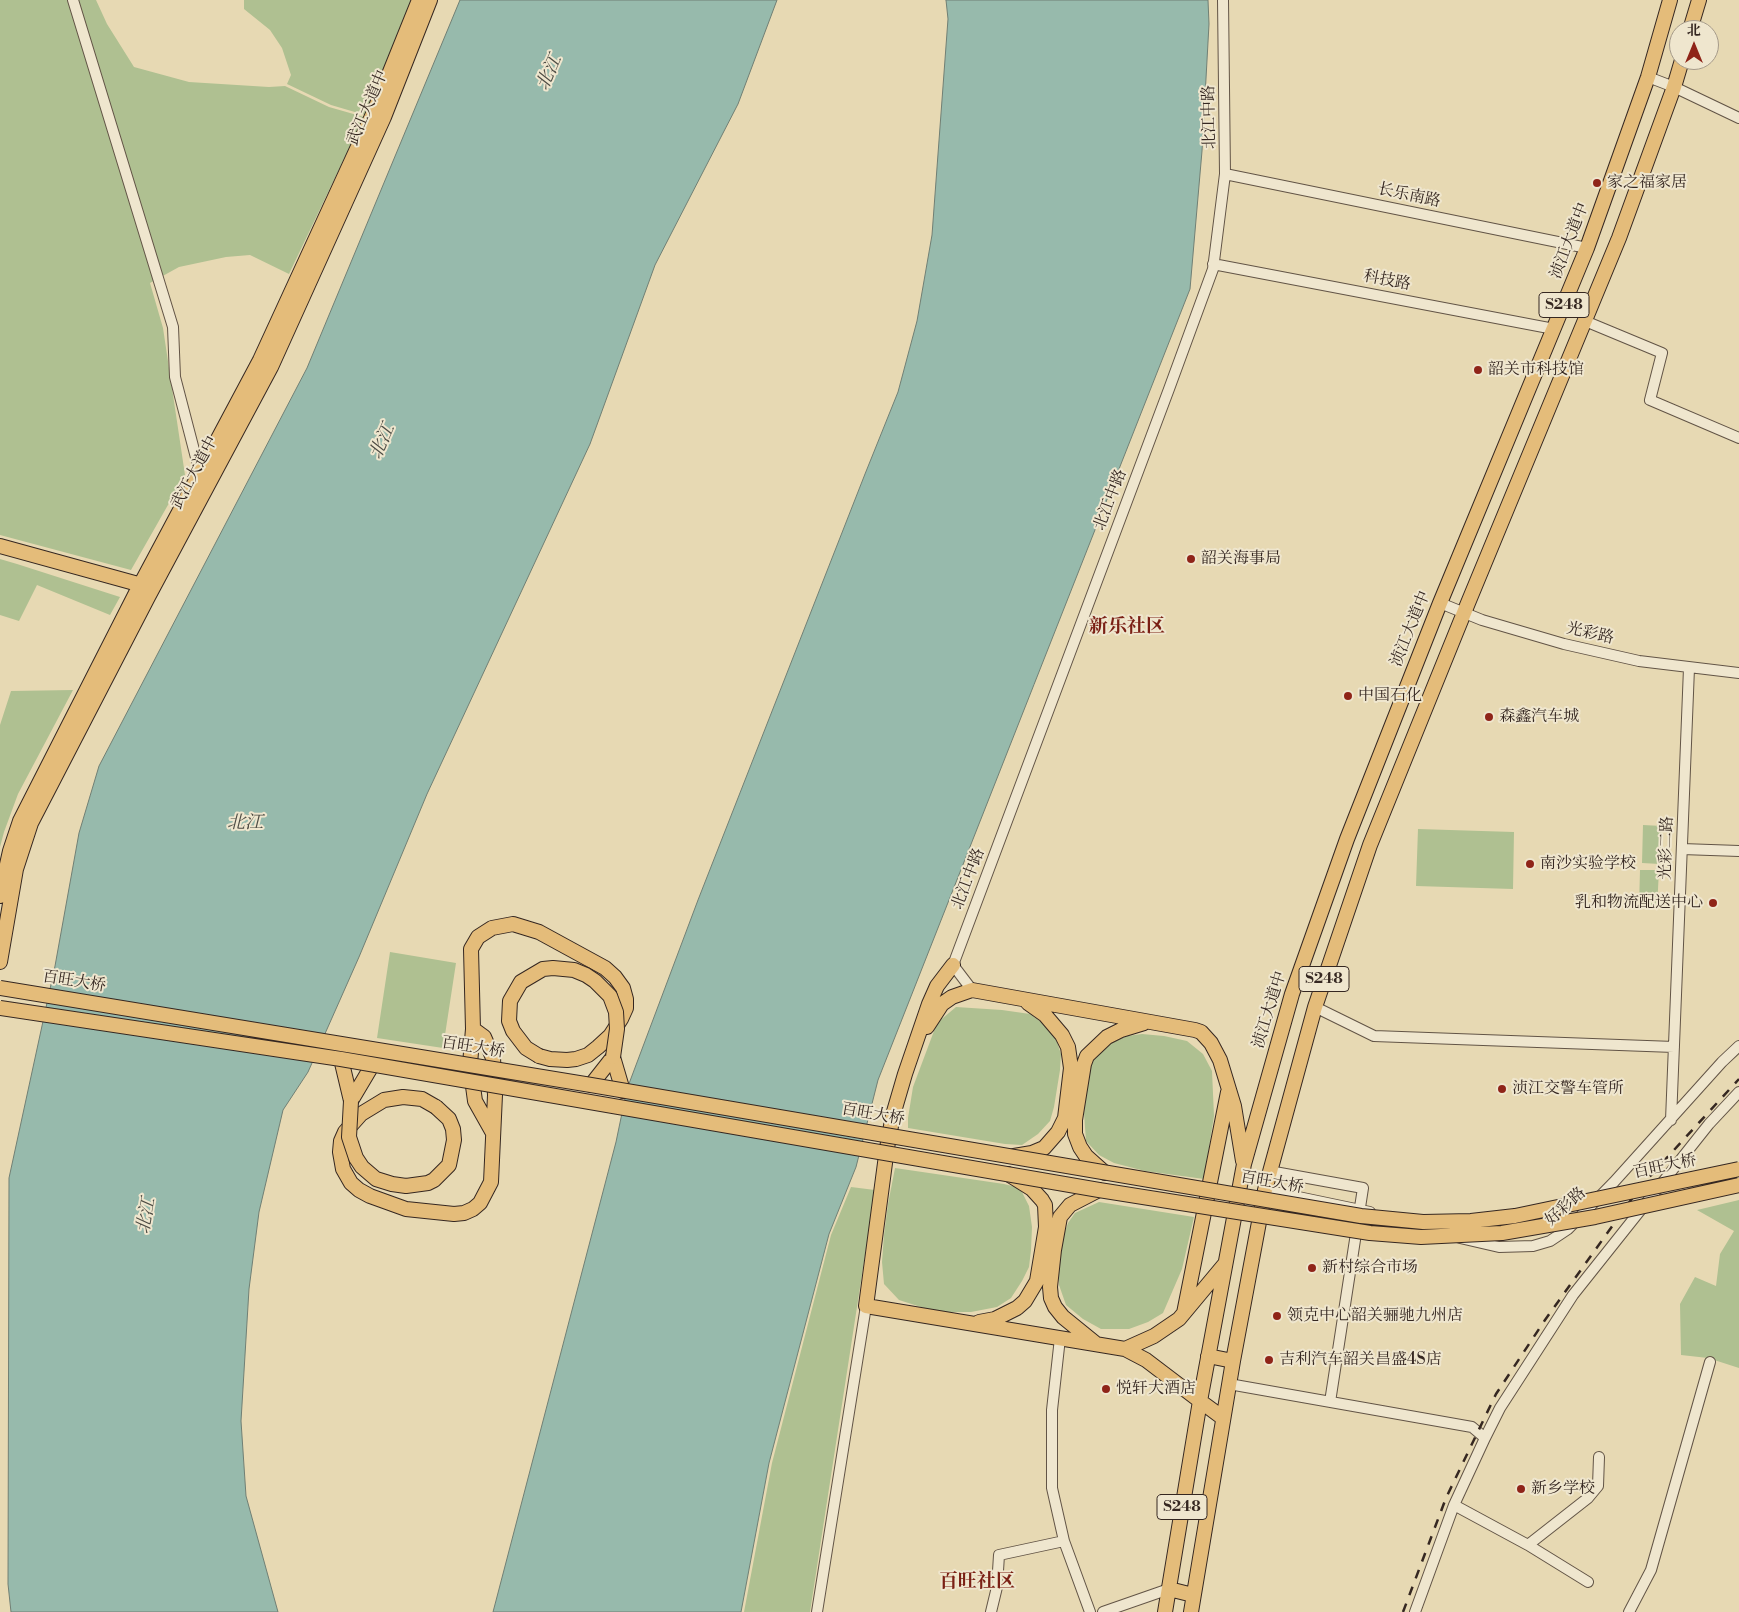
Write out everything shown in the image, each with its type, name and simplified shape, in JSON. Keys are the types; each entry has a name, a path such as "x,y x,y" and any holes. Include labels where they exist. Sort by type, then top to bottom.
{"main road":[{"name":"武江大道中","path":"0,962 16,870 31,823 200,473 260,360 373,114 419,0"},
{"name":"武江大道中","path":"0,896 10,851 20,821 144,591 271,366 384,116 430,0"},
{"name":"浈江大道中","path":"1200,1401 1244,1164 1292,994 1347,839 1440,603 1587,248 1648,77 1670,0"},
{"path":"1693,20 1699,0"},
{"name":"S248","path":"1191,1612 1233,1361 1270,1170 1315,1006 1370,846 1464,612 1619,238 1679,70"},
{"path":"0,546 144,591"},
{"path":"0,553 144,591"},
{"path":"493,1133 475,1101 470,1064 473,1030 470,959 474,942 484,932 499,926 513,924 539,932 604,968 615,977 623,988 626,1008 621,1019 610,1036 588,1055 567,1060 539,1056 526,1048 512,1031 509,1021 510,1001 521,982 543,969 574,970 586,975 610,996 616,1012 617,1029 613,1057 623,1091"},
{"path":"953,964 937,986 929,1004 905,1074 892,1124 866,1306 1125,1349 1146,1360 1223,1418"},
{"name":"百旺大桥","path":"0,988 591,1085 1361,1216 1423,1222 1471,1221 1515,1216 1739,1169"},
{"path":"916,1046 942,1004 952,997 972,990 1201,1032 1211,1043 1220,1060 1234,1106 1244,1164"},
{"path":"1010,1156 1044,1148 1055,1137 1065,1118 1071,1068 1070,1055 1062,1035 1045,1015 1023,999"},
{"name":"百旺大桥","path":"0,1008 373,1064 1099,1190 1370,1233 1421,1238 1521,1230 1595,1217 1739,1185"},
{"path":"1106,1173 1094,1164 1080,1148 1075,1134 1075,1120 1084,1064 1087,1056 1107,1037 1121,1030 1148,1022"},
{"path":"341,1059 351,1102 349,1137 356,1158 362,1167 376,1178 392,1184 406,1186 428,1184 449,1165 454,1140 453,1129 449,1119 436,1107 422,1099 403,1097 384,1100 361,1114 345,1132 341,1141 340,1152 343,1169 352,1183 359,1190 370,1196 406,1209 464,1213 480,1203 491,1182 495,1095 493,1058 484,1036 473,1030"},
{"path":"591,1085 613,1057"},
{"path":"351,1102 373,1064"},
{"path":"1184,1313 1229,1089"},
{"path":"1008,1174 1032,1189 1045,1205 1044,1281 1056,1307 1063,1317 1098,1344"},
{"path":"968,1323 995,1319 1017,1308 1025,1301 1044,1281 1060,1217 1070,1205 1099,1190"},
{"path":"1125,1349 1161,1332 1179,1319 1225,1264"},
{"path":"1208,1356 1233,1361"},
{"name":"S248","path":"1165,1612 1200,1401"},
{"path":"1168,1589 1194,1595"}],"street":[{"path":"73,0 173,327 175,377 200,473"},
{"name":"北江中路","path":"953,964 1169,389 1213,264 1225,174 1223,0"},
{"path":"1648,77 1674,87 1739,118"},
{"name":"长乐南路","path":"1225,174 1587,248"},
{"name":"科技路","path":"1213,264 1554,329"},
{"path":"1585,320 1662,353 1650,400 1739,438"},
{"name":"光彩路","path":"1440,603 1482,620 1564,644 1639,661 1739,673"},
{"name":"光彩二路","path":"1670,1120 1689,668"},
{"path":"1682,849 1739,851"},
{"path":"953,964 972,990"},
{"path":"1315,1006 1374,1036 1674,1047"},
{"name":"好彩路","path":"1266,1190 1360,1209 1482,1244 1499,1247 1533,1246 1550,1241 1568,1229 1614,1182 1722,1062 1739,1046"},
{"path":"1415,1612 1454,1505 1500,1408 1573,1294 1709,1124 1739,1092"},
{"path":"1270,1170 1363,1188 1330,1402"},
{"path":"817,1612 866,1306"},
{"path":"1060,1338 1052,1410 1052,1488 1064,1541 1090,1612"},
{"path":"1629,1612 1651,1570 1710,1362"},
{"path":"1229,1384 1472,1427 1485,1438"},
{"path":"1528,1545 1588,1498 1598,1486 1599,1457"},
{"path":"1454,1505 1528,1545 1588,1582"},
{"path":"991,1612 997,1587 999,1555 1064,1541"},
{"path":"1103,1612 1168,1589"}],"green space":[{"path":"0,0 96,0 107,24 134,67 189,82 269,87 285,86 329,107 364,117 289,274 250,255 226,257 179,267 150,283 163,328 185,475 131,570 0,535"},
{"path":"244,0 411,0 365,115 331,105 287,84 291,75 282,48 270,30 244,9"},
{"path":"0,559 120,597 110,615 37,585 19,621 0,615"},
{"path":"73,690 18,794 0,847 0,725 11,691"},
{"path":"1643,825 1662,826 1660,864 1642,863"},
{"path":"1418,829 1514,832 1513,889 1416,886"},
{"path":"1640,870 1659,870 1657,908 1639,907"},
{"path":"390,952 456,963 443,1048 377,1038"},
{"path":"956,1007 1030,1014 1055,1036 1061,1054 1054,1107 1050,1121 1038,1134 1022,1145 1005,1144 908,1128 913,1087 937,1023"},
{"path":"1142,1034 1187,1041 1203,1054 1212,1071 1214,1116 1204,1179 1145,1171 1114,1163 1099,1155 1086,1141 1084,1113 1091,1061 1111,1043 1127,1036"},
{"path":"895,1168 1004,1184 1016,1187 1022,1192 1029,1206 1032,1227 1031,1250 1029,1267 1011,1298 997,1307 971,1312 947,1312 924,1308 899,1300 884,1284 882,1262 884,1235"},
{"path":"851,1187 875,1190 810,1612 744,1612 772,1463 831,1235"},
{"path":"1739,1200 1739,1368 1708,1358 1681,1355 1680,1304 1695,1277 1716,1286 1720,1254 1734,1231 1697,1210"},
{"path":"1099,1202 1194,1217 1182,1269 1163,1313 1148,1322 1129,1329 1101,1329 1083,1319 1066,1305 1059,1285 1059,1261 1062,1240 1068,1223 1075,1213"}],"water":[{"name":"北江","path":"460,0 777,0 738,104 655,265 590,444 427,794 359,957 308,1072 283,1110 259,1212 249,1289 241,1421 246,1496 278,1612 11,1612 8,1584 9,1178 55,966 79,833 99,766 307,368"},
{"path":"946,0 1208,0 1209,24 1202,151 1190,289 878,1080 856,1167 829,1234 769,1463 741,1612 493,1612 616,1142 627,1089 698,900 898,392 917,321 932,235 948,19"}],"railway":[{"path":"1403,1612 1446,1498 1496,1394 1545,1320 1641,1186 1739,1079"}],"place":[{"name":"家之福家居","path":"1597,183"},
{"name":"韶关市科技馆","path":"1478,370"},
{"name":"韶关海事局","path":"1191,559"},
{"name":"中国石化","path":"1348,696"},
{"name":"森鑫汽车城","path":"1489,717"},
{"name":"南沙实验学校","path":"1530,864"},
{"name":"乳和物流配送中心","path":"1713,903"},
{"name":"浈江交警车管所","path":"1502,1089"},
{"name":"新村综合市场","path":"1312,1268"},
{"name":"领克中心韶关骊驰九州店","path":"1277,1316"},
{"name":"吉利汽车韶关昌盛4S店","path":"1269,1360"},
{"name":"悦轩大酒店","path":"1106,1389"},
{"name":"新乡学校","path":"1521,1489"}],"district":[{"name":"新乐社区","path":"1127,627"},
{"name":"百旺社区","path":"977,1582"}]}
